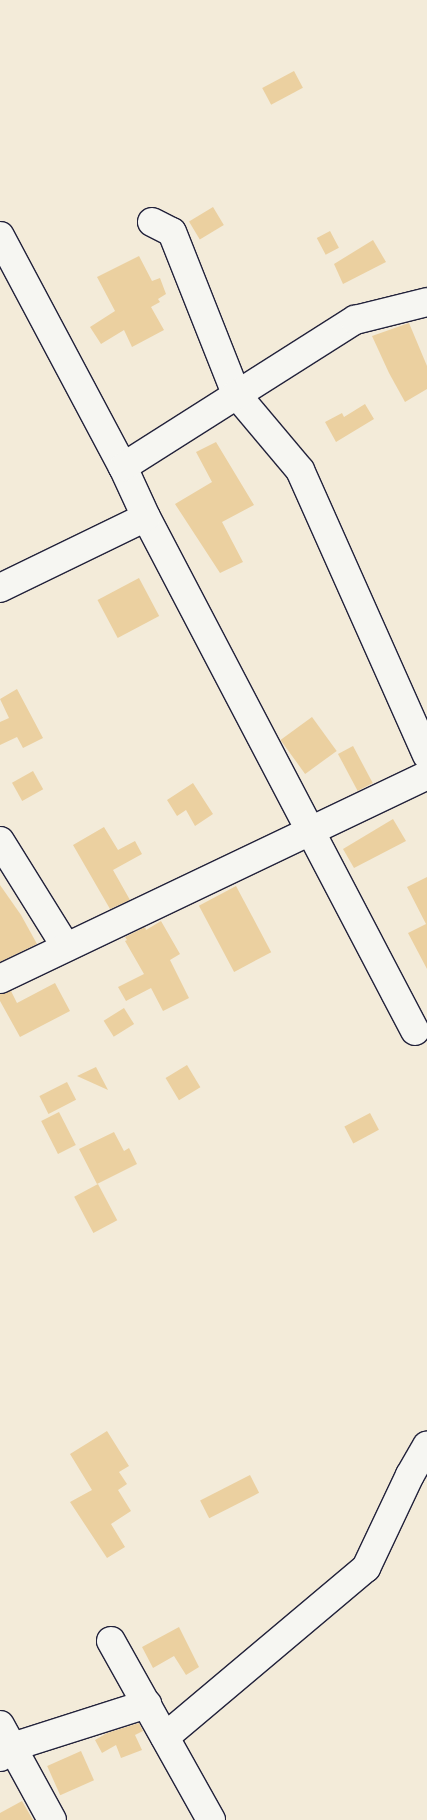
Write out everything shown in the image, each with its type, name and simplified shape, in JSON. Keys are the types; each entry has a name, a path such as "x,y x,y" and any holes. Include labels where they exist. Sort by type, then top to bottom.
{"street":[{"path":"152,222 172,232 236,394 300,470 427,755"},
{"path":"0,236 123,467 146,517 415,1031"},
{"path":"123,467 354,320 427,302"},
{"path":"0,588 146,517"},
{"path":"0,979 427,775"},
{"path":"0,841 66,947"},
{"path":"165,1736 366,1568 410,1475 427,1446"},
{"path":"111,1641 211,1820"},
{"path":"52,1820 4,1743 147,1704"}],"building":[{"path":"294,71 303,88 271,105 262,88"},
{"path":"213,207 224,225 200,239 189,221"},
{"path":"330,231 339,248 326,255 317,238"},
{"path":"373,240 386,262 343,284 334,264"},
{"path":"139,256 152,281 160,278 166,294 158,299 160,302 151,307 164,330 132,347 124,330 101,344 90,327 115,311 97,277"},
{"path":"409,323 427,366 427,389 405,402 372,336"},
{"path":"365,404 374,419 336,442 325,422 342,413 344,417"},
{"path":"216,442 254,505 222,522 243,562 220,573 175,504 212,482 196,452"},
{"path":"139,578 159,616 118,638 98,600"},
{"path":"17,689 43,738 23,748 17,737 0,745 0,722 9,718 0,699"},
{"path":"312,717 337,751 305,774 280,740"},
{"path":"353,746 373,783 358,791 338,754"},
{"path":"33,771 43,789 22,801 12,783"},
{"path":"193,783 213,814 195,826 186,810 177,816 167,800"},
{"path":"393,819 406,841 354,868 343,849"},
{"path":"104,827 118,850 135,841 142,854 113,870 130,900 110,909 73,845"},
{"path":"427,877 427,969 408,933 426,924 407,887"},
{"path":"0,885 21,915 37,944 0,962"},
{"path":"236,886 271,952 234,972 199,906"},
{"path":"161,921 180,954 170,960 189,998 163,1011 151,988 126,1001 118,987 144,974 125,941 127,940 125,937 145,927 146,930"},
{"path":"55,983 70,1011 20,1037 0,1001 0,994 11,991 17,1003"},
{"path":"124,1008 134,1024 114,1037 104,1021"},
{"path":"187,1065 200,1087 179,1100 166,1078"},
{"path":"96,1067 108,1090 77,1076"},
{"path":"67,1082 76,1100 48,1114 39,1096"},
{"path":"59,1112 76,1145 58,1154 41,1121"},
{"path":"370,1113 379,1130 353,1143 344,1127"},
{"path":"114,1132 124,1151 129,1148 137,1164 97,1184 79,1149"},
{"path":"98,1184 117,1220 93,1233 74,1197"},
{"path":"107,1431 129,1466 119,1472 127,1484 118,1490 131,1511 111,1524 125,1547 107,1558 70,1502 92,1490 70,1454"},
{"path":"250,1475 259,1493 209,1518 200,1500"},
{"path":"179,1627 199,1667 186,1675 174,1656 153,1668 142,1647"},
{"path":"139,1723 143,1731 135,1735 142,1750 121,1758 116,1745 102,1753 95,1740 107,1733"},
{"path":"81,1751 94,1780 60,1795 47,1766"},
{"path":"22,1801 33,1820 0,1820 0,1813"}]}
